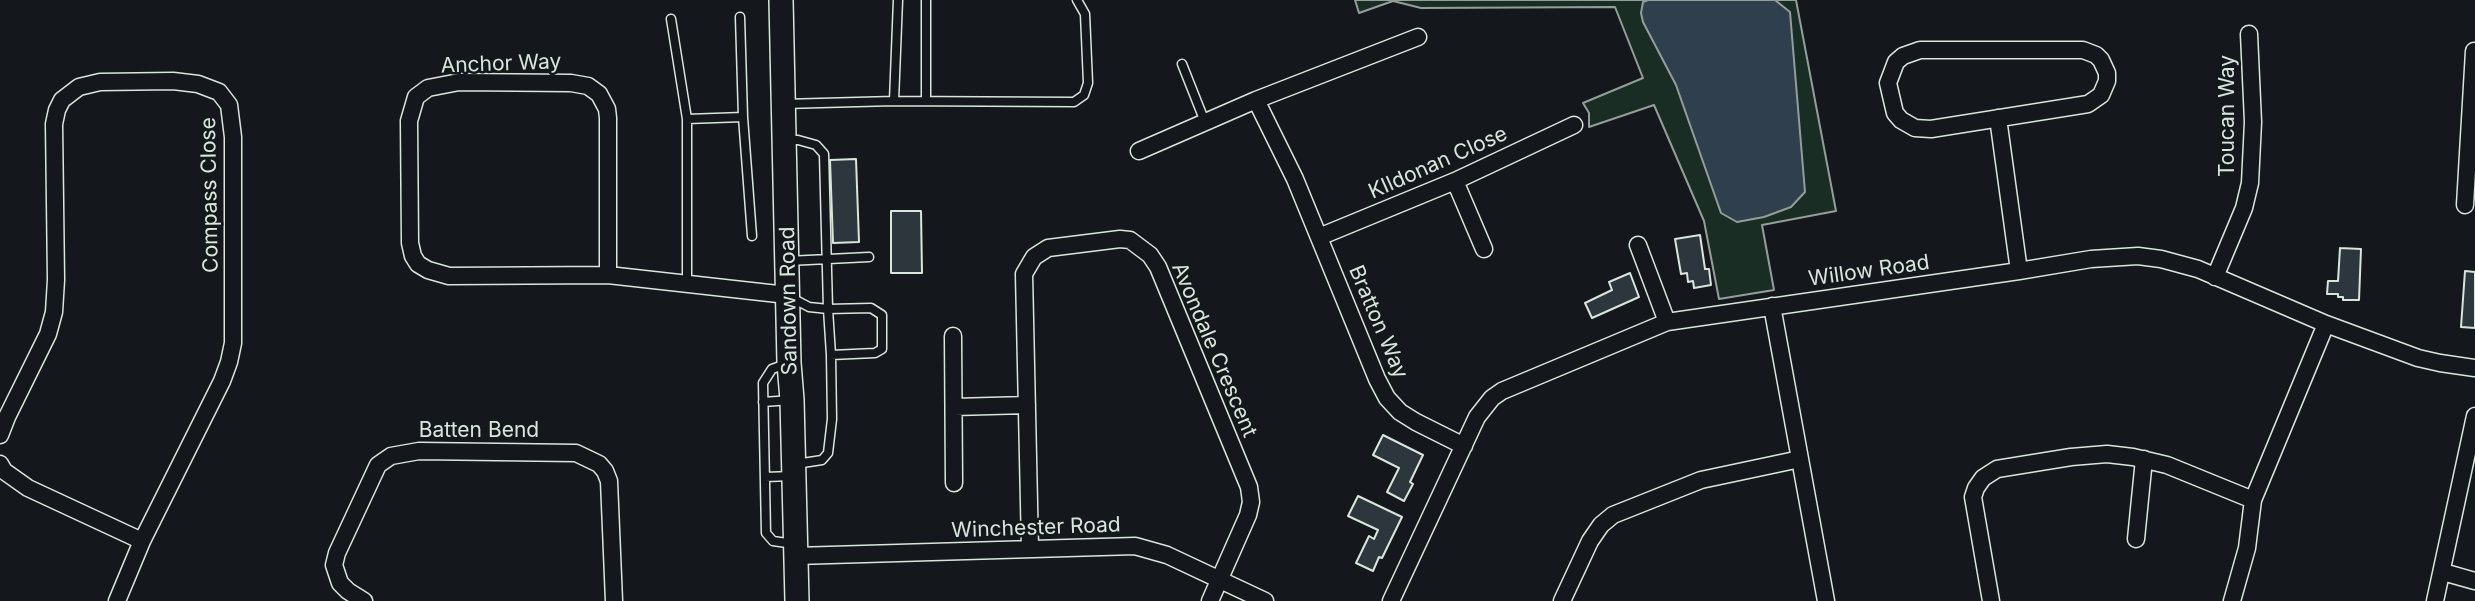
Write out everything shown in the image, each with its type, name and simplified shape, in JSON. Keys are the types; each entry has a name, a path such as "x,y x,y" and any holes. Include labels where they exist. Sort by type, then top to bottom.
{"street":[{"name":"Sandown Road","path":"781,0 797,601"},
{"name":"Toucan Way","path":"2216,277 2245,208 2250,183 2253,122 2249,34"},
{"path":"1139,150 1256,100 1418,37"},
{"path":"1920,50 2083,50 2096,55 2104,66 2107,81 2105,88 2101,95 2088,104 1998,118 1931,129 1907,125 1895,113 1891,104 1888,83 1892,68 1903,56 1920,50"},
{"path":"2465,205 2471,176 2474,51"},
{"name":"Compass Close","path":"0,435 48,334 54,312 54,124 62,100 79,87 100,82 173,81 198,84 219,92 229,105 233,137 233,343 222,381 142,541 117,601"},
{"name":"Anchor Way","path":"608,275 608,118 607,109 599,94 588,86 571,83 459,82 428,88 416,97 409,121 410,243 418,264 435,274 608,275 788,295"},
{"name":"Bratton Way","path":"1256,100 1295,179 1387,398 1400,412 1416,422 1464,446"},
{"path":"1998,118 2019,271"},
{"name":"KIldonan Close","path":"1319,237 1455,181 1574,125"},
{"path":"1455,181 1484,248"},
{"name":"Avondale Crescent","path":"1030,549 1022,281 1029,263 1048,248 1120,239 1139,245 1158,267 1249,487 1251,502 1248,515 1210,601"},
{"path":"1638,245 1667,322"},
{"name":"Willow Road","path":"1391,601 1484,407 1502,391 1667,322 2091,259 2138,256 2180,263 2326,324 2418,358 2475,368"},
{"path":"1772,306 1826,601"},
{"path":"2232,601 2247,548 2253,500 2326,324"},
{"path":"953,336 954,483"},
{"path":"954,407 1027,405"},
{"path":"2435,601 2475,416"},
{"name":"Batten Bend","path":"364,601 340,583 334,565 337,553 378,465 391,456 419,451 576,453 599,464 609,481 614,601"},
{"path":"1991,601 1973,508 1974,492 1983,478 1997,470 2071,457 2107,454 2167,465 2253,500"},
{"path":"1562,601 1590,541 1601,525 1613,515 1700,480 1801,459"},
{"path":"2136,539 2144,459"},
{"path":"0,464 4,471 29,488 142,541"},
{"name":"Winchester Road","path":"795,550 1143,547 1167,555 1265,601"},
{"path":"2443,572 2475,581"}],"lane":[{"path":"894,101 898,0"},
{"path":"926,0 926,101"},
{"path":"784,104 1077,101 1086,91 1088,83 1085,14 1077,0"},
{"path":"740,17 743,117 752,236"},
{"path":"671,19 687,119 687,284"},
{"path":"1182,64 1205,122"},
{"path":"687,119 743,117"},
{"path":"765,477 822,460 828,453 832,419 823,151 811,144 785,140"},
{"path":"788,261 869,257"},
{"path":"788,295 810,307 871,309 882,315 882,349 875,352 831,355"},
{"path":"789,363 776,366 763,383 765,477 768,536 773,541 795,550"},
{"path":"763,402 792,400"}],"green space":[{"path":"1355,0 1796,0 1836,211 1762,225 1774,290 1719,299 1704,221 1654,105 1589,127 1589,113 1583,103 1643,78 1615,7 1421,8 1393,1 1359,13"}],"water":[{"path":"1775,0 1790,12 1805,192 1791,207 1764,217 1737,222 1721,213 1676,85 1643,22 1643,2"}],"building":[{"path":"856,159 859,242 833,243 830,160"},
{"path":"891,211 921,211 922,273 891,273"},
{"path":"1700,235 1705,269 1709,269 1711,285 1694,288 1693,281 1688,282 1687,273 1681,274 1675,239"},
{"path":"2340,248 2361,249 2359,300 2343,300 2338,294 2327,294 2328,281 2338,281"},
{"path":"2465,271 2475,272 2475,328 2461,327"},
{"path":"1630,273 1639,297 1592,318 1585,303 1612,290 1609,282"},
{"path":"1383,435 1423,455 1404,501 1387,492 1399,468 1373,455"},
{"path":"1358,496 1402,517 1373,571 1356,563 1369,536 1374,539 1378,530 1348,516"}]}
